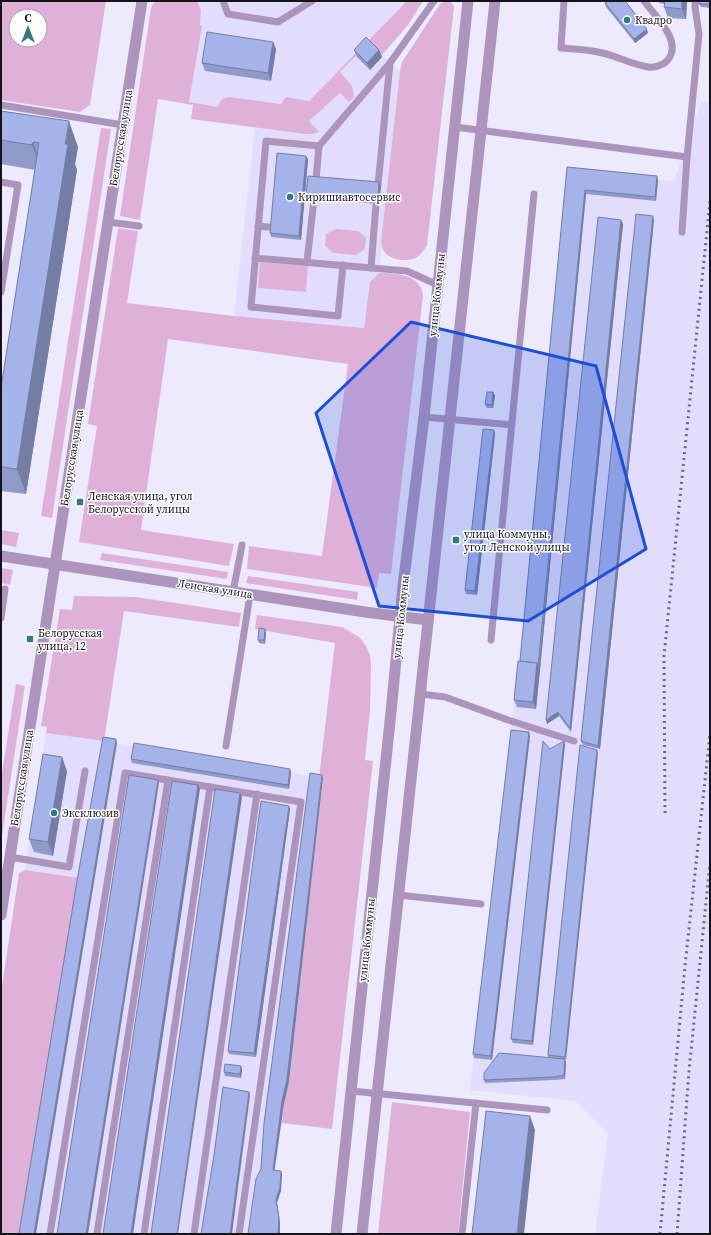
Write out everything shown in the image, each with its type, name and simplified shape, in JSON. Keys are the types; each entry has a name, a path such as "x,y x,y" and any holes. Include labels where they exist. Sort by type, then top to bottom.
{"street":[{"name":"Белорусская улица","path":"1,915 142,1"},
{"name":"улица Коммуны","path":"336,1234 400,617 424,417 468,1"},
{"path":"362,1234 495,1"},
{"name":"Ленская улица","path":"1,556 428,620"}],"lane":[{"path":"222,1 228,14 278,22 312,1"},
{"path":"316,180 319,146 390,63 434,1"},
{"path":"564,1 561,48 598,52 649,67 664,64 670,57 673,49 672,40 667,31 644,1"},
{"path":"682,232 687,157 699,34 695,1"},
{"path":"378,186 390,63"},
{"path":"1,105 123,125"},
{"path":"455,127 481,129 687,157"},
{"path":"319,146 266,141 251,307 338,316 343,265"},
{"path":"1,182 18,185 1,292"},
{"path":"491,640 534,194"},
{"path":"308,262 314,198"},
{"path":"371,268 376,204"},
{"path":"108,222 139,226"},
{"path":"258,226 287,229"},
{"path":"302,230 311,230"},
{"path":"255,258 407,271 438,285"},
{"path":"424,417 512,425"},
{"path":"234,592 242,545"},
{"path":"1,615 5,590"},
{"path":"226,746 250,594"},
{"path":"421,694 445,697 508,720 574,741"},
{"path":"10,858 69,867 85,771"},
{"path":"50,1234 125,773 301,802 239,1234"},
{"path":"97,1234 168,780"},
{"path":"144,1234 210,787"},
{"path":"194,1234 257,794"},
{"path":"399,895 481,904"},
{"path":"351,1091 547,1110"},
{"path":"462,1234 476,1103"}],"highlighted area":[{"path":"411,322 596,366 646,549 528,621 379,606 316,413"}],"shaded area":[{"path":"1,1 106,1 90,105 80,112 1,100"},
{"path":"155,1 197,1 201,10 200,25 202,26 189,102 218,107 222,100 230,97 281,104 286,97 309,101 407,1 423,1 408,25 382,55 369,43 340,72 352,86 354,97 349,102 340,93 309,121 319,132 305,134 191,119 193,105 158,99 140,220 120,216 151,8"},
{"path":"197,1 407,1 309,101 286,97 281,104 230,97 218,107 189,102 202,26 200,25 201,10"},
{"path":"445,1 451,2 454,7 427,245 422,253 417,257 408,260 399,260 390,257 387,254 383,249 381,242 400,71 402,62 440,4"},
{"path":"369,43 400,71 379,273 370,282 364,328 234,316 255,128 305,134 319,132 309,121 340,93 352,86 339,73","holes":["309,180 381,186 379,204"]},
{"path":"710,101 710,1234 595,1234 608,1134 575,1101 470,1090 519,659 567,171 674,181 701,102"},
{"path":"101,128 111,129 52,518 41,516"},
{"path":"118,228 138,231 127,303 234,316 364,328 370,282 379,273 400,274 413,279 418,283 423,296 391,574 379,573 377,588 247,569 249,546 322,556 348,364 168,339 141,530 234,544 229,566 79,542 97,426 88,424"},
{"path":"336,229 358,231 366,238 365,249 356,255 333,253 325,246 326,234"},
{"path":"260,262 308,266 306,292 258,288"},
{"path":"1,530 19,533 16,547 1,544"},
{"path":"102,553 228,572 227,579 100,560"},
{"path":"1,568 13,570 10,585 1,583"},
{"path":"248,576 358,592 357,600 246,583"},
{"path":"74,596 136,597 241,613 239,627 124,611 104,741 46,733 47,727 41,726 60,609 72,610"},
{"path":"257,615 342,627 359,637 366,646 370,655 370,710 365,760 373,761 332,1129 282,1123 284,1104 289,1082 323,779 319,778 335,643 255,629"},
{"path":"16,684 25,686 1,842 1,779"},
{"path":"46,733 104,741 323,778 289,1082 284,1104 274,1174 283,1174 281,1191 277,1203 280,1234 21,1234 74,877 25,870"},
{"path":"25,870 79,878 21,1234 1,1234 1,993 19,873"},
{"path":"392,1102 470,1112 458,1234 378,1234"}],"building":[{"name":"Квадро","path":"608,1 625,1 647,29 634,39 605,3"},
{"path":"665,1 682,1 682,9 664,7"},
{"path":"699,1 710,1 710,4 699,4"},
{"path":"207,32 273,42 268,73 202,63"},
{"path":"366,37 379,50 367,63 354,50"},
{"path":"1,111 69,121 65,144 68,144 17,469 1,467 1,388 39,143 33,142 32,145 1,140"},
{"name":"Киришиавтосервис","path":"277,153 306,156 299,236 270,233"},
{"path":"567,167 657,176 655,197 585,190 538,666 537,663 520,661"},
{"path":"308,176 379,182 378,201 306,194"},
{"path":"636,214 653,216 598,746 581,741"},
{"path":"598,217 621,220 570,728 558,712 546,720"},
{"path":"487,392 493,392 492,405 485,404"},
{"path":"483,429 494,430 475,591 465,590"},
{"path":"259,628 265,629 264,640 258,640"},
{"path":"518,661 537,663 533,702 514,700"},
{"path":"511,730 529,732 491,1056 473,1054"},
{"path":"103,737 116,739 34,1234 19,1234 78,875"},
{"path":"543,741 550,749 564,741 532,1041 511,1039"},
{"path":"134,743 290,769 288,785 131,759"},
{"path":"580,745 597,750 565,1057 548,1055"},
{"path":"43,754 62,757 48,842 29,839"},
{"path":"310,773 322,775 287,1079 282,1101 273,1170 281,1171 280,1187 276,1200 279,1218 278,1234 248,1234 256,1179 261,1169 264,1123"},
{"path":"129,775 158,780 86,1234 57,1234"},
{"path":"172,781 198,785 131,1234 103,1234"},
{"path":"215,789 240,793 177,1234 151,1234"},
{"path":"261,801 289,806 254,1053 228,1051"},
{"path":"499,1053 565,1059 564,1075 554,1077 484,1080 484,1073"},
{"path":"225,1064 241,1066 240,1074 224,1072"},
{"path":"223,1087 249,1092 230,1234 201,1234 214,1155"},
{"path":"486,1111 530,1116 517,1234 472,1234"}],"railway":[{"path":"665,813 664,656 710,201"},
{"path":"660,1234 685,966 710,734"},
{"path":"677,1234 689,1071 710,863"}],"place":[{"name":"Квадро","path":"627,20"},
{"name":"Киришиавтосервис","path":"290,197"},
{"name":"Ленская улица, угол Белорусской улицы","path":"80,502"},
{"name":"улица Коммуны, угол Ленской улицы","path":"456,540"},
{"name":"Белорусская улица, 12","path":"30,639"},
{"name":"Эксклюзив","path":"54,813"}]}
